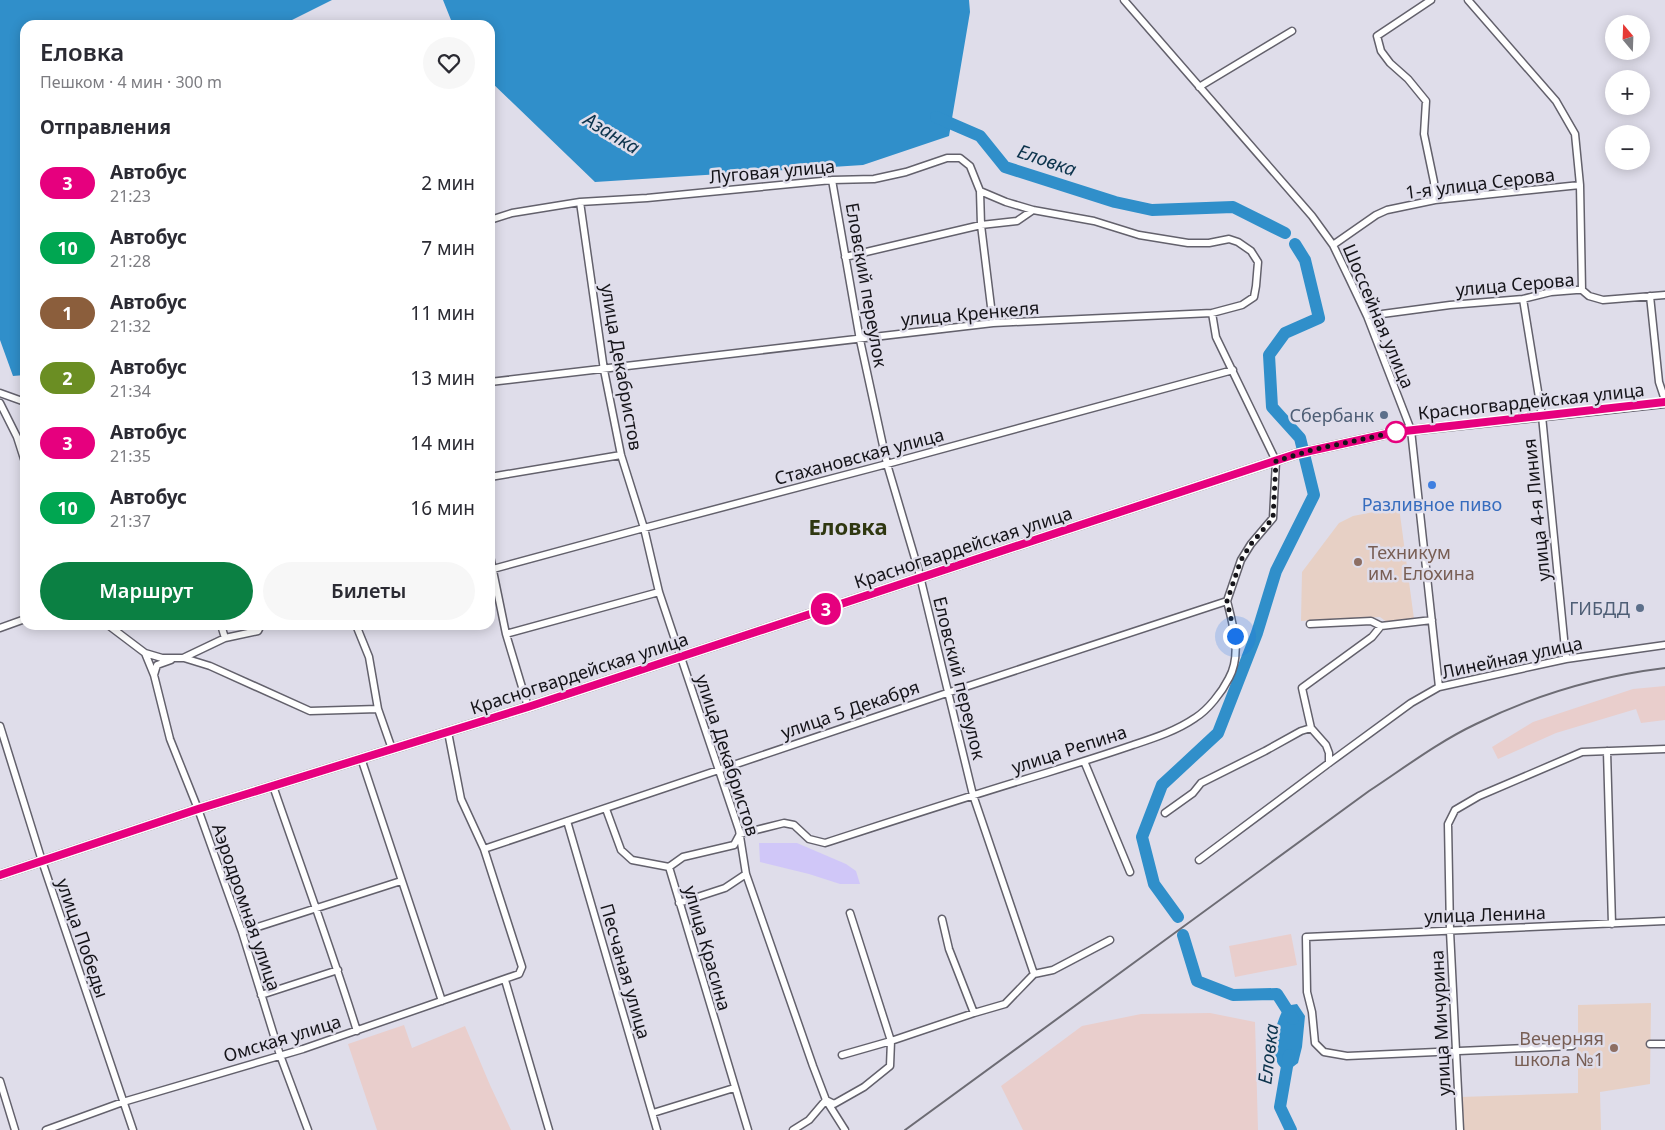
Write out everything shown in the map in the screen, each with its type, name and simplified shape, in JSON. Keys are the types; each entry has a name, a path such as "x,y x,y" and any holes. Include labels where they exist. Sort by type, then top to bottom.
{"main road":[{"name":"Красногвардейская улица","path":"0,875 198,809 528,707 1296,454 1396,432 1665,401"}],"street":[{"name":"Шоссейная улица","path":"1124,0 1312,216 1334,245 1367,316 1411,430 1439,687"},
{"path":"1432,0 1377,36 1381,51 1390,63 1408,79 1426,101 1424,134 1434,182 1435,200"},
{"path":"1468,0 1556,101 1575,134 1580,185 1582,290"},
{"path":"1199,87 1292,31"},
{"name":"Луговая улица","path":"495,218 512,213 580,202 874,178 906,172 947,158 960,158 970,166 980,191"},
{"name":"Еловский переулок","path":"832,180 860,340 888,464 920,578 973,795 1034,974"},
{"name":"1-я улица Серова","path":"1334,245 1376,215 1387,210 1435,200 1580,185"},
{"path":"993,323 981,225 980,191 1006,202 1033,210"},
{"name":"улица Декабристов","path":"580,202 604,370 621,454 644,528 659,592 740,834 746,874 826,1100 845,1130"},
{"path":"845,257 981,225 1017,221 1033,210"},
{"name":"улица Кренкеля","path":"495,381 993,323 1212,313 1242,305 1254,297 1258,262 1251,251 1238,242 1229,239 1209,243 1188,243 1139,235 1094,221 1033,210"},
{"name":"улица Серова","path":"1367,316 1524,298 1551,292 1582,290 1589,296 1603,300 1665,295"},
{"path":"1650,296 1658,382 1665,401"},
{"name":"улица 4-я Линия","path":"1524,298 1542,416 1566,659"},
{"path":"1212,313 1216,337 1276,461 1273,518 1251,544 1241,560 1227,601"},
{"name":"Стахановская улица","path":"495,568 1233,370"},
{"path":"0,393 20,400"},
{"path":"0,403 20,446"},
{"path":"495,476 621,454"},
{"path":"495,579 506,634 528,707"},
{"path":"506,634 659,592"},
{"name":"улица 5 Декабря","path":"484,849 947,692 1227,601"},
{"name":"улица Репина","path":"740,834 784,823 794,826 809,839 826,843 1169,733 1196,718 1210,705 1229,678 1235,664 1236,648 1227,601"},
{"path":"1310,624 1371,621 1381,626 1432,620"},
{"path":"0,628 20,621"},
{"path":"1329,763 1329,753 1326,745 1311,728 1302,688 1372,637 1381,626"},
{"path":"115,630 145,653 162,658 184,658 210,666 310,711 378,708"},
{"path":"223,630 225,638"},
{"path":"154,675 157,665 168,660 184,658 225,638 258,630"},
{"path":"358,630 370,657 378,708 392,749"},
{"name":"Линейная улица","path":"1199,860 1411,703 1439,687 1566,659 1665,645"},
{"name":"Аэродромная улица","path":"145,653 154,675 170,738 198,809 242,932 280,1055 308,1130"},
{"name":"улица Победы","path":"0,726 42,861 133,1130"},
{"path":"1165,813 1193,793 1201,783 1311,728"},
{"path":"448,732 461,798 484,849"},
{"path":"1612,924 1608,751 1665,749"},
{"name":"улица Мичурина","path":"1460,1130 1450,931 1448,824 1455,810 1479,796 1582,752 1608,751"},
{"path":"361,758 442,1001"},
{"path":"1084,761 1130,872"},
{"path":"273,786 338,970 357,1030"},
{"name":"улица Красина","path":"606,809 621,850 632,860 669,867 748,1130"},
{"name":"Песчаная улица","path":"567,821 657,1130"},
{"path":"669,867 683,857 734,845 740,834"},
{"name":"Омская улица","path":"46,1130 123,1102 303,1049 519,974 522,967 484,849"},
{"path":"679,902 725,888 746,874"},
{"path":"242,932 401,880"},
{"path":"793,1130 809,1120 826,1100 834,1104 842,1100 864,1087 890,1066 891,1041 850,913"},
{"path":"942,919 949,949 974,1013"},
{"name":"улица Ленина","path":"1456,1052 1347,1056 1324,1052 1315,1043 1312,1012 1307,992 1306,937 1665,921"},
{"path":"842,1055 1005,1004 1034,974 1052,970 1110,940"},
{"path":"261,995 338,970"},
{"path":"505,980 549,1130"},
{"path":"1650,1044 1665,1044"},
{"path":"1456,1052 1572,1046"},
{"path":"0,1081 15,1130"},
{"path":"652,1113 734,1088"}],"shaded area":[{"name":"Техникум им. Елохина","path":"1399,507 1414,619 1388,623 1380,617 1301,621 1302,572 1339,523 1353,516"},
{"path":"1665,686 1665,720 1641,723 1636,709 1556,733 1498,759 1492,747 1533,722 1633,689"},
{"path":"759,843 797,843 846,864 856,871 860,884 840,884 760,862"},
{"path":"1291,934 1297,965 1235,977 1229,946"},
{"path":"1651,1003 1650,1084 1600,1092 1601,1130 1464,1130 1461,1097 1578,1093 1578,1005"},
{"path":"1210,1013 1255,1022 1258,1130 1023,1130 1001,1086 1082,1026 1141,1014"},
{"path":"404,1025 412,1048 465,1026 511,1130 377,1130 348,1044"}],"water":[{"path":"0,0 332,0 292,20 20,20 20,375 13,376 0,340"},
{"name":"Азанка","path":"443,0 969,0 970,12 949,136 863,165 595,182 495,86 495,20 451,20"},
{"path":"1297,1004 1305,1016 1302,1047 1298,1063 1286,1072 1275,1058 1275,1035 1285,1006"}],"waterway":[{"name":"Еловка","path":"936,117 980,136 1005,167 1115,202 1152,210 1233,207 1285,233"},
{"name":"Еловка","path":"1178,917 1154,884 1142,837 1162,785 1218,733 1257,633 1276,571 1314,495 1300,438 1272,407 1269,355 1285,333 1319,318 1305,260 1295,244"},
{"name":"Еловка","path":"1183,935 1197,981 1233,995 1277,994 1293,1019"},
{"name":"Еловка","path":"1289,1055 1280,1107 1291,1130"}],"railway":[{"path":"905,1130 1369,791 1448,739 1521,704 1568,688 1616,676 1665,668"}],"bus line":[{"name":"3","path":"0,875 198,809 528,707 1296,454 1396,432 1665,402"}],"place":[{"name":"Сбербанк","path":"1384,415"},
{"name":"Разливное пиво","path":"1432,485"},
{"name":"Техникум им. Елохина","path":"1358,562"},
{"name":"ГИБДД","path":"1640,608"},
{"name":"Вечерняя школа №1","path":"1614,1048"}],"district":[{"name":"Еловка","path":"848,526"}],"route":[{"path":"1235,636 1227,601 1241,560 1251,544 1273,518 1276,461 1312,450 1396,432"}]}
